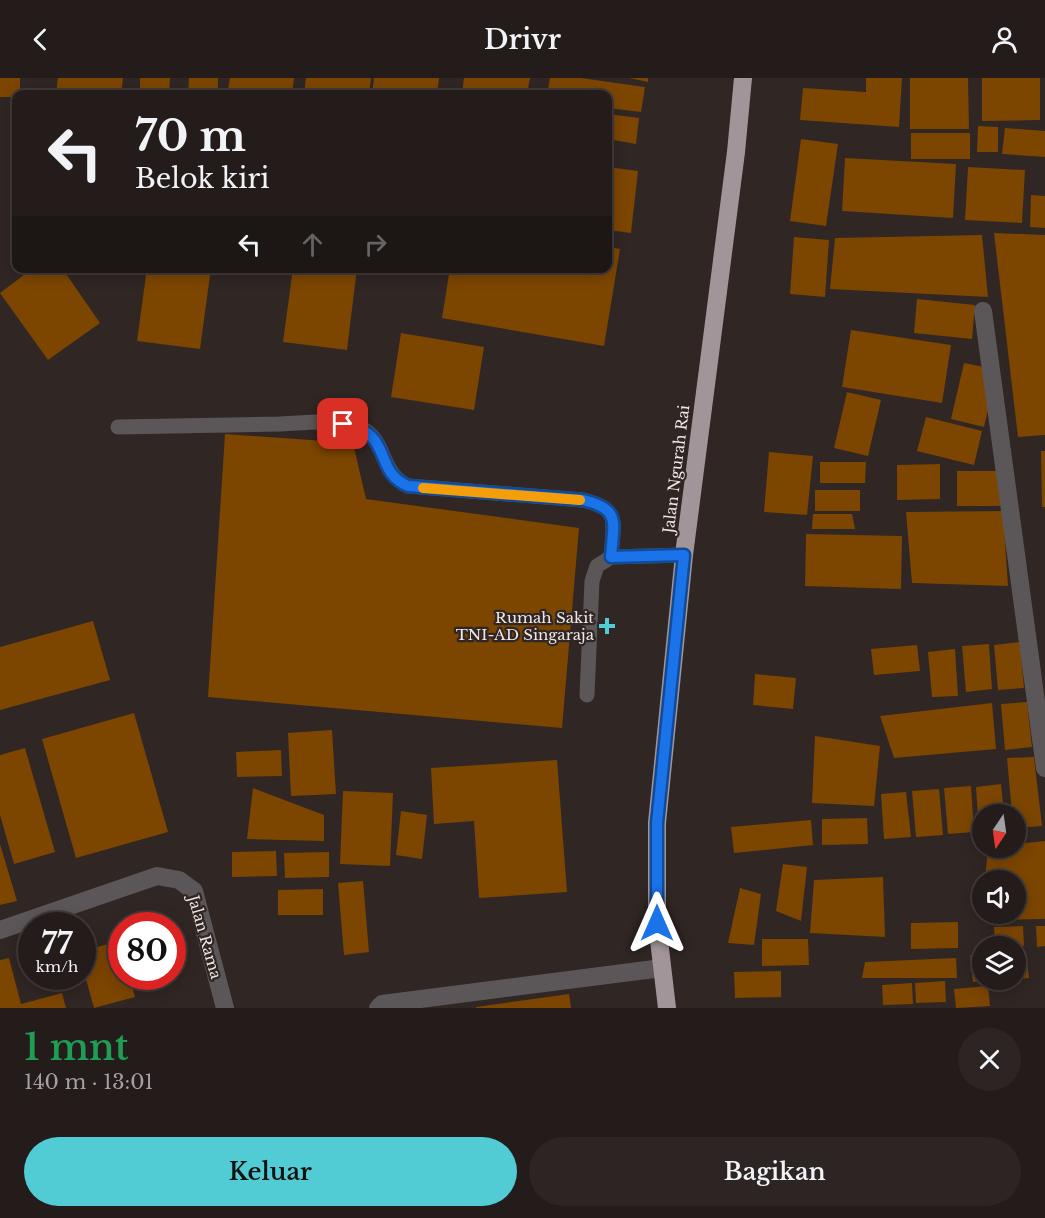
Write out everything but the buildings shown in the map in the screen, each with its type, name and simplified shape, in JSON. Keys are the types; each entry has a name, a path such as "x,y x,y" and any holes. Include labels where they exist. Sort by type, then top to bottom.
{"highway":[{"name":"Jalan Ngurah Rai","path":"667,1008 657,923 657,823 684,555 736,152 742,78"}],"street":[{"path":"983,311 1045,768"},
{"name":"Jalan Rama","path":"0,930 157,876 179,880 194,891 225,1008"},
{"path":"378,1008 382,1004 662,968"}],"lane":[{"path":"118,427 321,423 357,426 371,434 382,451 391,474 396,480 408,486 583,500 607,508 613,519 611,557"},
{"path":"587,695 592,581 597,566 611,557 684,555"}],"slow traffic":[{"path":"423,488 580,500"}],"place":[{"name":"Rumah Sakit TNI-AD Singaraja","path":"607,626"}],"route":[{"path":"343,424 357,426 371,434 382,451 391,474 396,480 408,486 583,500 595,503 607,508 613,519 611,557 684,555 657,823 657,923"}]}
